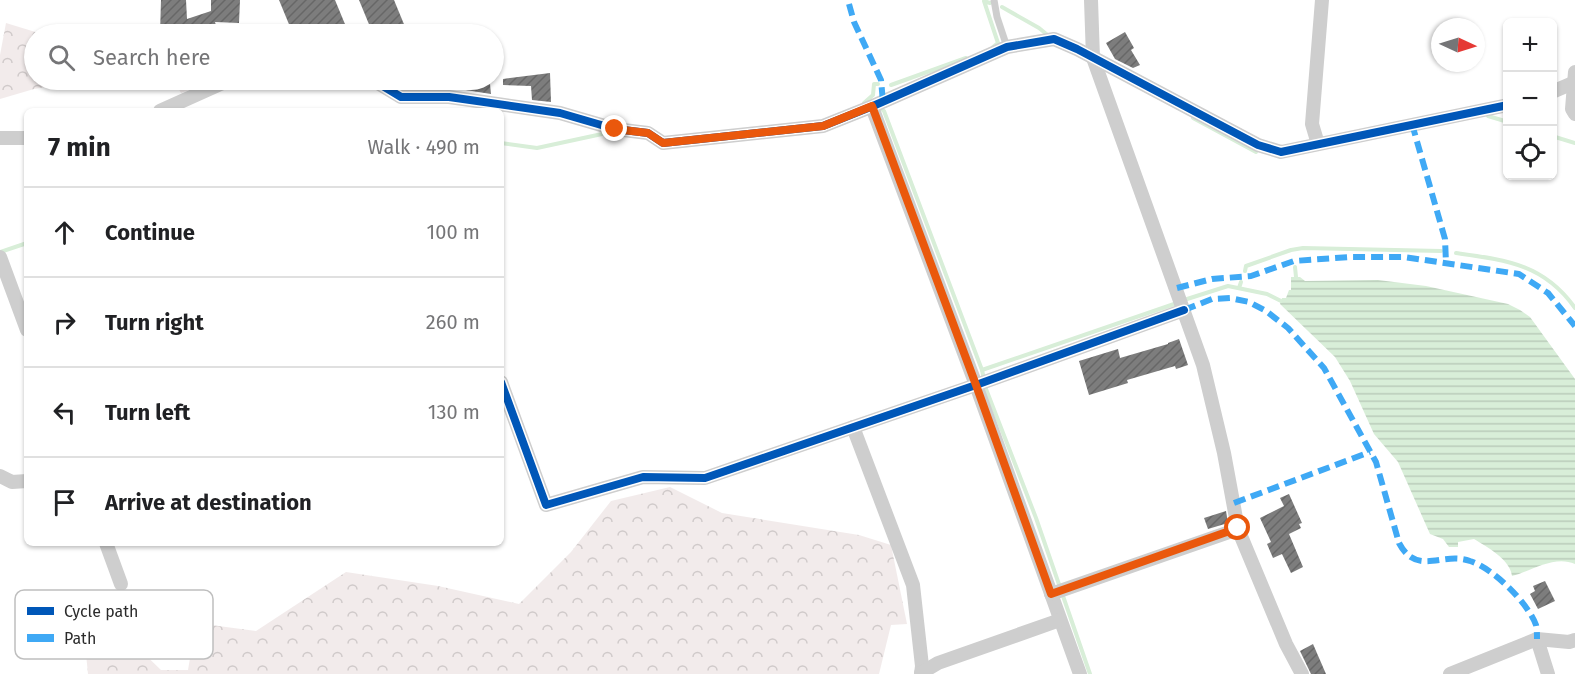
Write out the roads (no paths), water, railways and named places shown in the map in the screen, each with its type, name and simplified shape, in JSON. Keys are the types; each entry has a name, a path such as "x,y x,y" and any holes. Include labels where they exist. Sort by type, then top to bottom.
{"street":[{"path":"1091,0 1093,58 1203,365 1224,453 1238,528 1286,644 1302,674"},
{"path":"1317,140 1312,124 1322,0"},
{"path":"386,90 403,104 448,97 560,113 615,129 648,133 663,143 823,126 1007,47 1051,39 1093,58 1258,145 1281,152 1317,140 1503,106"},
{"path":"1557,89 1574,78"},
{"path":"1574,78 1572,109 1575,114"},
{"path":"167,108 207,90"},
{"path":"874,106 1080,674"},
{"path":"0,138 24,138"},
{"path":"0,257 24,322"},
{"path":"504,390 546,505 643,477 705,478 976,385 1184,310"},
{"path":"853,427 913,585 921,674"},
{"path":"0,476 12,482 24,481"},
{"path":"1051,594 1238,528"},
{"path":"107,546 121,584"},
{"path":"921,674 938,663 1060,620"},
{"path":"1450,674 1537,639 1569,642 1575,639"},
{"path":"1537,639 1548,674"}],"lane":[{"path":"994,0 1007,47"}],"waterway":[{"path":"990,3 984,1 998,43 993,47"},
{"path":"1002,7 1039,28 1050,37"},
{"path":"891,85 966,58"},
{"path":"864,103 873,95 874,84 878,84"},
{"path":"879,107 884,111 982,370 1177,303"},
{"path":"1488,116 1503,120"},
{"path":"1193,118 1256,152"},
{"path":"504,143 537,148 602,134"},
{"path":"1557,138 1575,143"},
{"path":"0,252 24,244"},
{"path":"1245,271 1246,266 1303,248 1441,251"},
{"path":"1456,253 1491,258 1537,273 1563,293 1575,308"},
{"path":"1295,267 1296,277"},
{"path":"1239,288 1241,282"},
{"path":"1184,300 1228,286 1267,294 1281,301"},
{"path":"982,370 986,389 1036,518 1090,674"}]}
